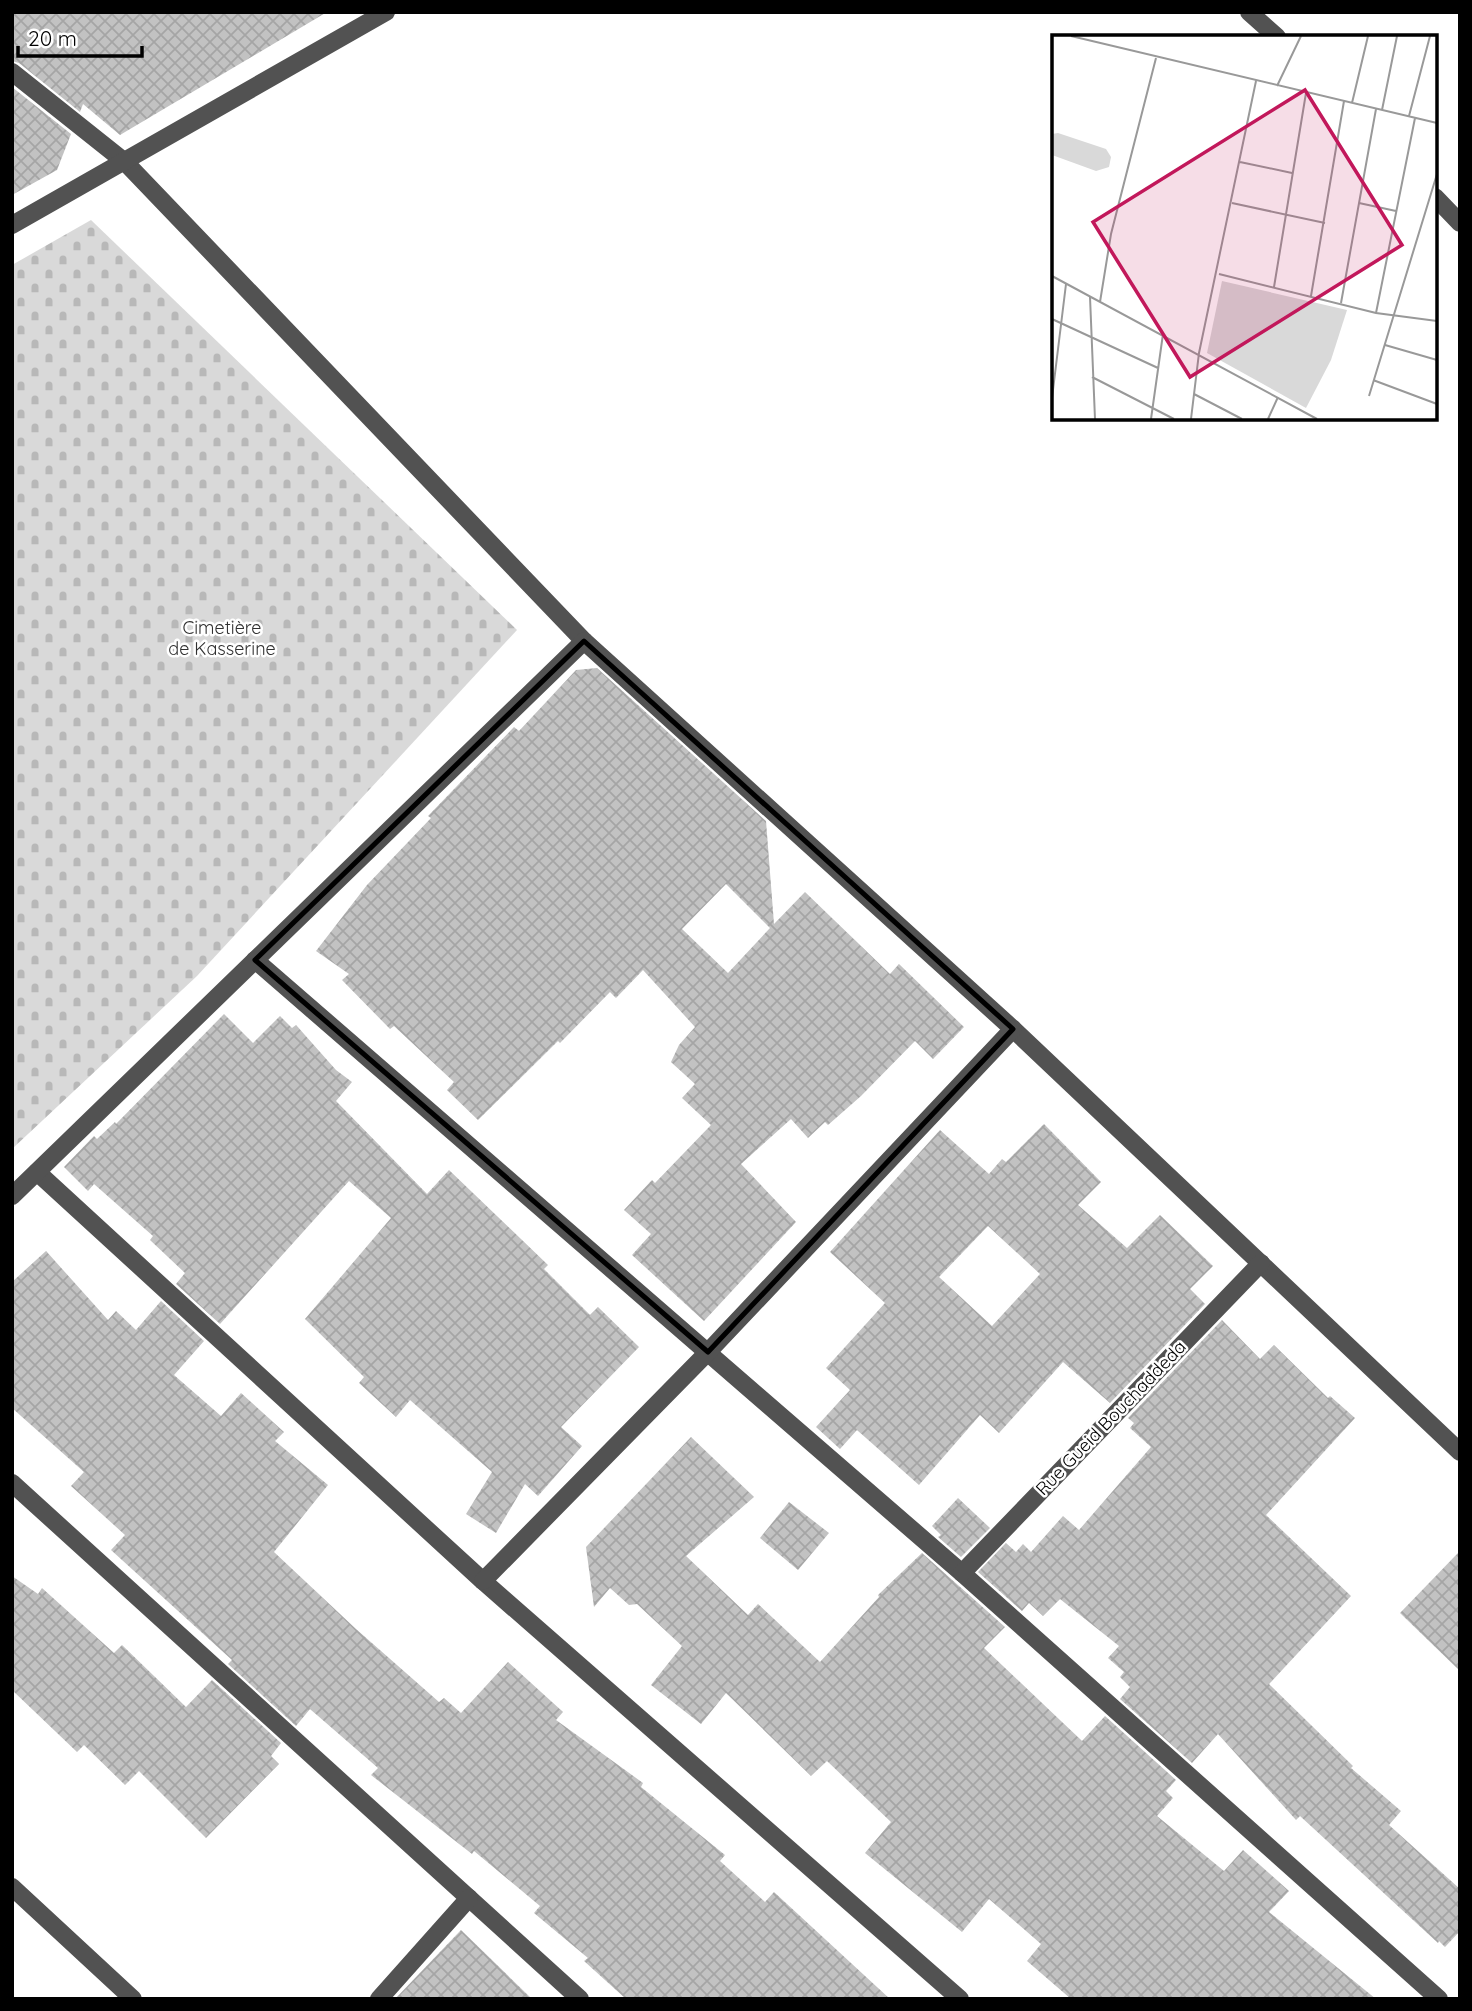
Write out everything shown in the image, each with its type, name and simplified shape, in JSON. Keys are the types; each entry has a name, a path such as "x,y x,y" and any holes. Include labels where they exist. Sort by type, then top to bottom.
{"street":[{"path":"12,225 386,12"},
{"path":"1249,12 1275,35"},
{"path":"12,72 125,162 584,641 1013,1029 1460,1452"},
{"path":"1437,199 1460,223"},
{"path":"12,1196 584,641"},
{"path":"255,960 962,1573 1440,1999"},
{"path":"482,1581 708,1352 1013,1029"},
{"path":"37,1172 482,1581 960,1999"},
{"name":"Rue Gueid Bouchaddeda","path":"962,1573 1261,1263"},
{"path":"12,1483 580,1999"},
{"path":"12,1887 133,1999"},
{"path":"379,1999 469,1898"}],"highlighted area":[{"path":"584,641 1013,1029 708,1352 255,960"}],"green space":[{"name":"Cimetière de Kasserine","path":"91,220 517,630 197,976 12,1149 12,265"}],"building":[{"path":"12,12 327,12 120,135 83,104 80,112 19,63 12,61"},
{"path":"12,87 71,134 57,170 12,195"},
{"path":"597,668 766,821 774,924 805,892 890,974 899,964 964,1027 933,1059 915,1041 828,1125 825,1122 808,1138 791,1119 741,1164 796,1222 704,1321 632,1255 651,1234 624,1210 652,1180 655,1183 711,1125 682,1098 695,1084 671,1062 679,1045 695,1027 643,970 616,998 610,992 478,1120 447,1090 454,1082 394,1026 390,1029 342,980 349,974 316,951 367,885 431,818 428,816 514,727 519,731 576,670","holes":["726,884 770,928 728,973 682,929"]},
{"path":"224,1014 253,1043 280,1016 292,1028 296,1025 336,1070 352,1082 336,1101 427,1194 449,1170 548,1265 544,1269 590,1315 598,1307 639,1347 561,1427 582,1446 538,1496 525,1484 496,1533 466,1514 492,1472 410,1400 396,1417 359,1383 364,1377 305,1319 391,1218 349,1181 220,1324 176,1284 185,1273 150,1240 153,1236 94,1184 88,1191 64,1167 94,1136 97,1139 115,1122 116,1124"},
{"path":"1044,1124 1101,1182 1078,1205 1127,1248 1160,1215 1213,1266 1190,1289 1205,1304 1110,1403 1063,1362 999,1433 980,1415 919,1485 857,1430 840,1449 816,1427 850,1390 826,1368 885,1303 830,1252 940,1130 989,1174 1002,1159 1006,1162","holes":["988,1226 1040,1274 992,1326 939,1277"]},
{"path":"46,1251 108,1320 116,1311 136,1330 161,1301 204,1341 174,1375 221,1416 241,1393 284,1432 275,1441 328,1485 274,1552 356,1629 439,1702 444,1698 461,1713 508,1662 563,1712 556,1720 643,1783 641,1787 725,1855 720,1861 765,1902 774,1892 890,1999 626,1999 584,1961 588,1958 534,1913 540,1906 474,1851 472,1854 371,1775 378,1768 310,1709 296,1726 228,1664 232,1660 111,1550 125,1535 71,1486 84,1472 12,1408 12,1282"},
{"path":"1222,1320 1260,1359 1274,1345 1328,1398 1330,1396 1355,1418 1266,1515 1351,1596 1269,1684 1353,1766 1351,1768 1401,1811 1389,1825 1460,1889 1460,1931 1445,1947 1300,1816 1296,1820 1218,1734 1192,1763 1120,1699 1130,1687 1120,1677 1124,1672 1108,1658 1119,1646 1060,1599 1043,1616 1029,1603 1022,1611 978,1572 1006,1543 1016,1552 1023,1544 1031,1552 1063,1516 1079,1530 1151,1447 1130,1428 1134,1423 1128,1418"},
{"path":"691,1437 754,1497 686,1556 748,1615 758,1604 820,1662 878,1595 922,1553 1005,1627 984,1648 1082,1741 1105,1716 1176,1780 1166,1791 1173,1798 1157,1816 1224,1871 1243,1850 1289,1891 1269,1912 1376,1999 1071,1999 1027,1961 1041,1944 989,1899 962,1932 865,1853 891,1822 827,1761 811,1776 726,1693 701,1724 651,1685 682,1646 637,1604 629,1605 610,1588 594,1607 586,1547"},
{"path":"958,1498 990,1528 961,1557 938,1537 941,1535 932,1526"},
{"path":"789,1502 829,1533 798,1570 760,1538"},
{"path":"1460,1551 1460,1671 1400,1613"},
{"path":"12,1576 38,1594 42,1588 114,1653 122,1645 186,1707 212,1680 281,1743 271,1756 279,1764 206,1838 139,1771 125,1785 84,1745 77,1752 12,1690"},
{"path":"461,1930 532,1999 395,1999"}]}
